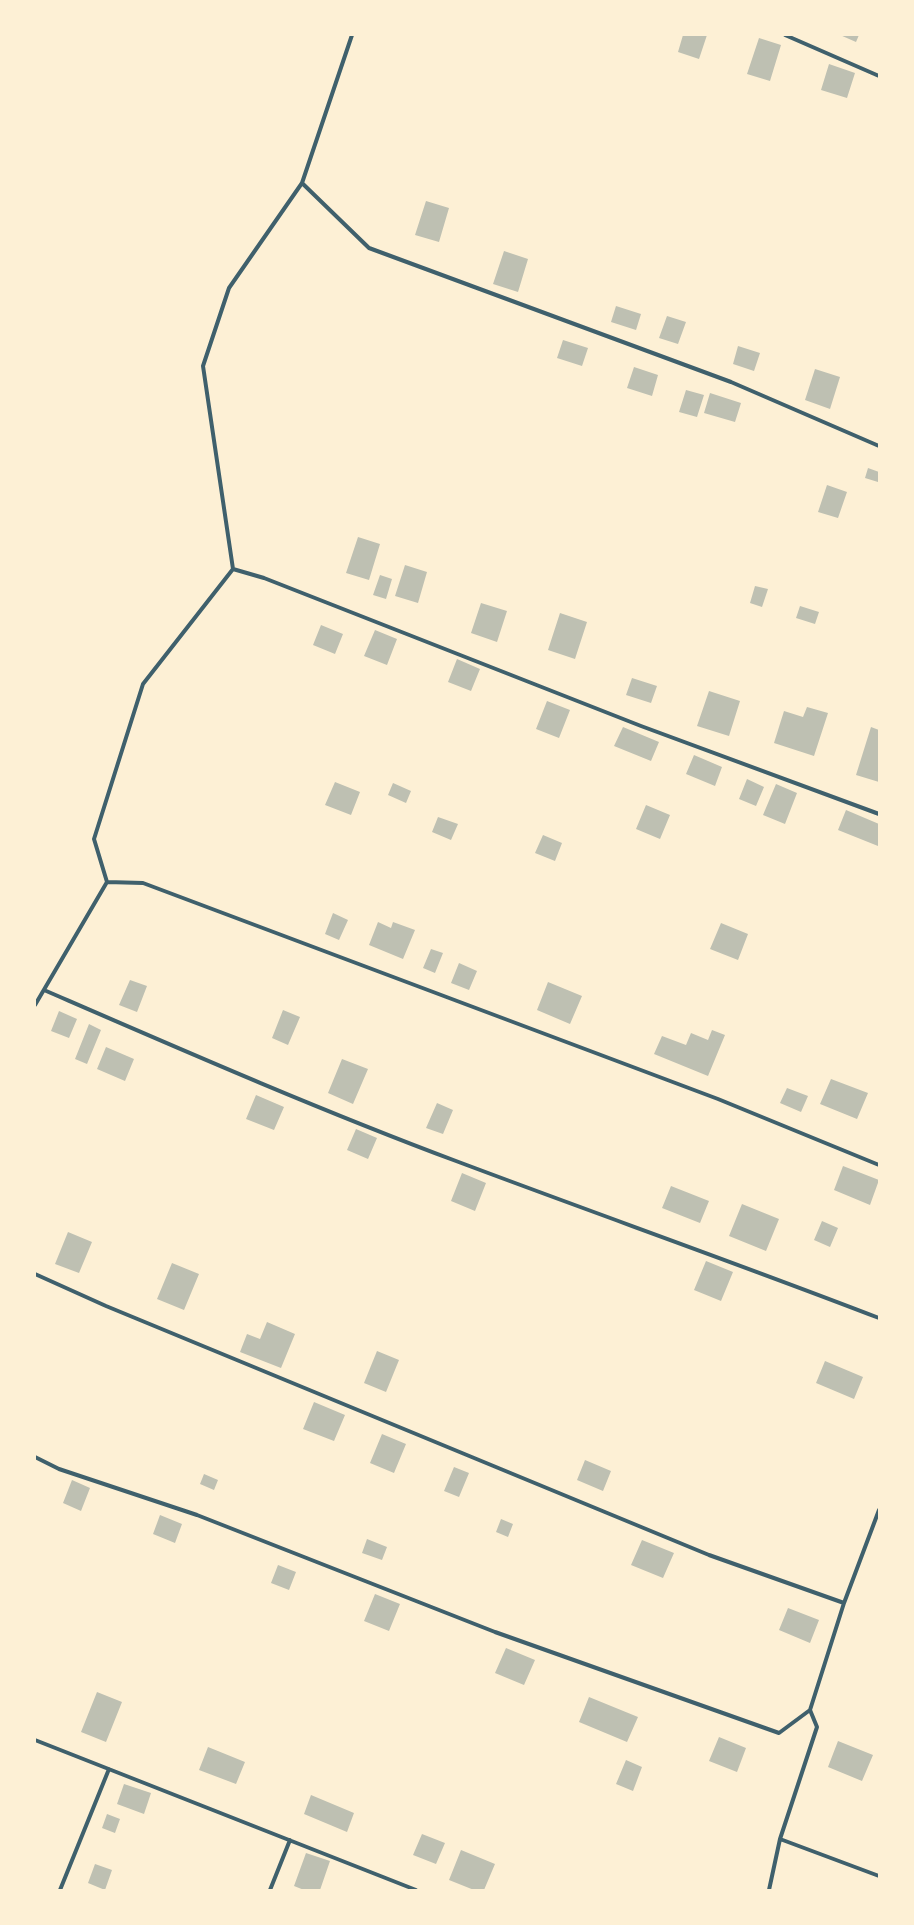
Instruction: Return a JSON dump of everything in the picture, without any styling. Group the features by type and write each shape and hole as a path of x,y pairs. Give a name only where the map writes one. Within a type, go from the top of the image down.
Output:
{"lane":[{"path":"35,1006 107,882 94,839 143,684 232,569 203,366 229,288 302,183 352,35"},
{"path":"785,35 879,76"},
{"path":"302,183 369,248 731,382 879,446"},
{"path":"232,569 264,578 641,726 879,814"},
{"path":"107,882 144,883 718,1099 879,1165"},
{"path":"44,990 208,1061 455,1161 726,1259 879,1318"},
{"path":"35,1274 151,1325 709,1556 844,1603"},
{"path":"35,1457 58,1469 197,1515 494,1632 778,1733 810,1710 844,1603 879,1510"},
{"path":"768,1890 780,1839 817,1727 810,1710"},
{"path":"35,1740 416,1890"},
{"path":"60,1890 109,1769"},
{"path":"780,1839 879,1876"},
{"path":"270,1890 290,1840"}],"building":[{"path":"683,35 707,35 699,59 678,52"},
{"path":"840,35 859,35 856,42"},
{"path":"759,38 781,45 770,81 747,74"},
{"path":"829,64 855,73 847,98 821,90"},
{"path":"426,201 449,208 439,242 415,235"},
{"path":"504,251 528,259 518,292 493,284"},
{"path":"616,306 641,314 636,330 611,322"},
{"path":"667,316 686,322 678,344 659,338"},
{"path":"563,340 588,348 582,366 557,358"},
{"path":"738,346 760,353 754,371 733,364"},
{"path":"634,367 658,375 652,396 627,388"},
{"path":"815,369 840,377 830,409 805,400"},
{"path":"686,390 704,395 697,417 679,412"},
{"path":"710,393 741,403 735,422 704,413"},
{"path":"868,468 879,472 878,482 865,478"},
{"path":"827,485 847,492 838,518 818,512"},
{"path":"358,537 380,544 369,580 346,573"},
{"path":"405,565 427,572 418,603 395,596"},
{"path":"380,575 392,579 386,599 373,595"},
{"path":"755,586 768,589 762,607 750,603"},
{"path":"481,603 507,611 497,642 471,633"},
{"path":"800,606 819,612 815,624 796,618"},
{"path":"560,613 587,622 575,659 548,650"},
{"path":"321,625 343,634 335,654 313,645"},
{"path":"375,630 397,639 387,665 364,656"},
{"path":"457,659 480,669 471,691 448,682"},
{"path":"632,678 657,686 651,703 626,695"},
{"path":"709,691 740,701 729,736 697,726"},
{"path":"547,701 570,710 559,738 536,729"},
{"path":"807,707 828,713 814,756 774,743 784,711 803,717"},
{"path":"623,727 659,742 651,761 614,746"},
{"path":"871,727 879,730 879,782 856,775"},
{"path":"694,755 722,767 715,786 686,774"},
{"path":"747,779 764,787 756,806 739,799"},
{"path":"335,782 360,792 351,815 325,805"},
{"path":"393,783 411,791 406,803 388,795"},
{"path":"776,784 797,793 785,824 763,815"},
{"path":"646,805 670,815 660,839 636,829"},
{"path":"846,810 879,824 878,846 838,830"},
{"path":"438,817 458,824 451,840 432,832"},
{"path":"543,835 562,843 555,861 535,853"},
{"path":"333,913 348,920 339,940 325,934"},
{"path":"378,922 391,928 393,922 415,930 403,959 369,945"},
{"path":"721,923 748,934 738,960 710,949"},
{"path":"431,949 443,953 435,973 423,968"},
{"path":"459,963 477,971 469,990 451,983"},
{"path":"130,980 147,986 137,1012 119,1005"},
{"path":"548,982 582,996 570,1024 537,1010"},
{"path":"283,1010 300,1017 288,1045 272,1038"},
{"path":"59,1011 77,1019 69,1038 51,1031"},
{"path":"89,1024 101,1030 87,1064 75,1059"},
{"path":"712,1030 725,1035 708,1076 654,1054 662,1036 686,1045 691,1033 708,1040"},
{"path":"106,1047 134,1059 125,1081 97,1069"},
{"path":"342,1059 368,1069 353,1104 328,1093"},
{"path":"831,1079 868,1093 857,1119 820,1104"},
{"path":"787,1088 808,1096 801,1112 780,1103"},
{"path":"256,1095 284,1107 274,1130 246,1119"},
{"path":"437,1103 453,1110 443,1134 426,1128"},
{"path":"356,1129 377,1138 368,1159 347,1150"},
{"path":"843,1166 879,1180 870,1205 834,1190"},
{"path":"462,1173 486,1183 475,1211 451,1201"},
{"path":"671,1186 709,1201 700,1223 662,1208"},
{"path":"742,1204 779,1219 766,1251 729,1236"},
{"path":"822,1221 838,1228 830,1247 814,1240"},
{"path":"68,1232 92,1242 79,1273 55,1264"},
{"path":"706,1261 733,1272 721,1301 694,1290"},
{"path":"172,1263 199,1274 184,1310 157,1299"},
{"path":"267,1322 295,1334 281,1368 240,1352 247,1334 260,1339"},
{"path":"377,1351 399,1360 386,1392 364,1383"},
{"path":"825,1361 863,1377 854,1399 816,1383"},
{"path":"314,1402 345,1415 334,1441 303,1429"},
{"path":"382,1434 406,1444 394,1473 370,1463"},
{"path":"585,1460 611,1471 603,1491 577,1480"},
{"path":"454,1467 469,1473 459,1497 444,1491"},
{"path":"204,1474 218,1480 214,1490 200,1484"},
{"path":"72,1480 90,1488 81,1511 63,1503"},
{"path":"160,1515 182,1524 175,1543 153,1534"},
{"path":"501,1519 513,1524 508,1537 496,1532"},
{"path":"367,1539 387,1547 382,1560 362,1553"},
{"path":"642,1540 674,1553 663,1578 631,1565"},
{"path":"278,1565 296,1572 289,1590 271,1583"},
{"path":"375,1594 400,1604 389,1631 364,1621"},
{"path":"788,1608 819,1620 810,1643 779,1630"},
{"path":"506,1648 535,1660 524,1685 495,1673"},
{"path":"97,1692 122,1702 106,1742 81,1732"},
{"path":"589,1697 638,1717 627,1742 579,1722"},
{"path":"719,1737 746,1748 737,1772 709,1761"},
{"path":"838,1741 873,1755 862,1781 828,1767"},
{"path":"208,1747 245,1762 236,1784 199,1770"},
{"path":"626,1760 642,1767 633,1791 616,1784"},
{"path":"124,1784 151,1793 144,1814 117,1804"},
{"path":"311,1795 354,1813 347,1832 304,1814"},
{"path":"107,1814 120,1819 115,1833 102,1828"},
{"path":"422,1834 445,1843 436,1864 413,1855"},
{"path":"461,1850 495,1864 484,1890 474,1890 449,1880"},
{"path":"306,1853 330,1861 320,1890 304,1890 294,1886"},
{"path":"95,1864 112,1870 105,1890 88,1883"}]}
